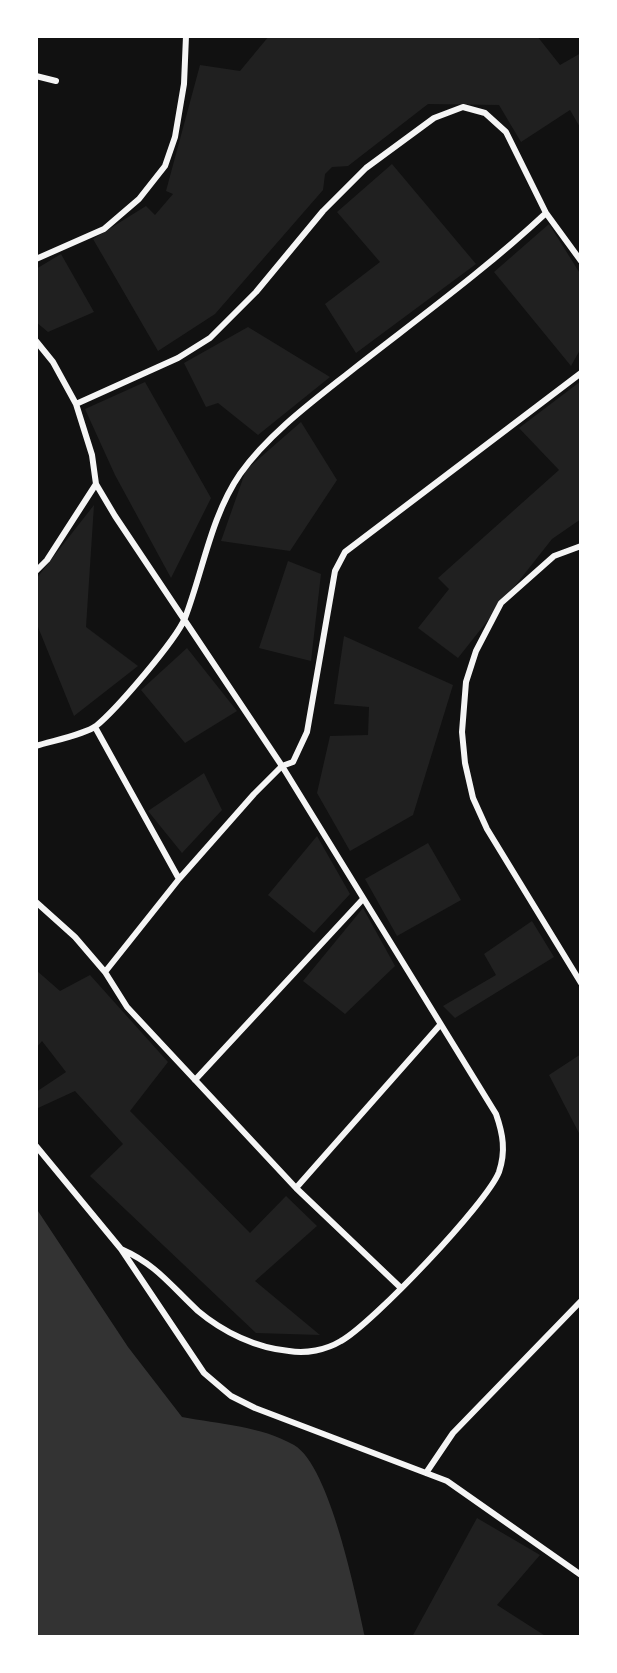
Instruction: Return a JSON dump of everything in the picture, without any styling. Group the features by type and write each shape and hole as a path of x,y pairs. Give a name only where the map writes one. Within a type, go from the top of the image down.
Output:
{"street":[{"path":"36,259 104,229 139,199 165,166 175,137 184,84 186,36"},
{"path":"36,76 56,81"},
{"path":"76,404 178,358 210,338 256,292 323,211 358,175 434,118 463,107 485,113 506,132 546,213 581,261"},
{"path":"36,746 94,727 146,671 184,621 215,527 228,498 240,476 262,447 315,400 505,251 546,213"},
{"path":"36,341 53,362 76,404 92,455 96,484 184,621 282,766 496,1114 502,1134 504,1154 498,1173 486,1194 401,1288 363,1326 341,1342 316,1351 290,1352 265,1347 224,1329 200,1312 156,1268 121,1249"},
{"path":"105,972 179,879 282,766 293,762 307,732 332,583 335,571 345,552 581,373"},
{"path":"36,571 65,534 96,484"},
{"path":"581,546 554,556 501,603 476,651 466,682 462,732 465,763 473,798 487,829 581,983"},
{"path":"94,727 179,879"},
{"path":"195,1080 363,899"},
{"path":"36,902 75,937 105,972 127,1007 296,1188 401,1288"},
{"path":"296,1188 440,1025"},
{"path":"36,1146 121,1249 204,1373 231,1396 255,1408 447,1481 581,1575"},
{"path":"426,1473 453,1433 581,1301"}],"shaded area":[{"path":"269,36 537,36 560,65 581,53 581,129 570,110 521,142 499,105 428,104 348,166 332,167 325,174 323,190 215,314 158,351 93,239 146,206 155,215 173,194 166,191 200,65 240,71"},
{"path":"392,164 476,264 356,353 325,304 380,262 337,212"},
{"path":"549,224 581,275 581,348 571,366 494,272"},
{"path":"61,254 94,312 48,332 36,322 36,269"},
{"path":"248,327 330,377 258,435 218,403 206,407 184,363"},
{"path":"581,381 581,519 552,539 458,658 418,628 449,589 438,578 559,470 519,428"},
{"path":"145,382 211,498 171,578 115,475 85,409"},
{"path":"301,422 337,480 290,551 221,541 246,470"},
{"path":"94,505 86,627 138,666 74,716 36,622 36,579"},
{"path":"288,561 321,574 311,661 259,648"},
{"path":"344,636 453,685 413,815 350,851 317,793 330,736 368,735 369,707 334,704"},
{"path":"187,648 237,711 185,743 141,690"},
{"path":"204,773 222,810 182,853 148,811"},
{"path":"317,836 350,894 314,933 268,895"},
{"path":"428,843 461,900 397,936 365,879"},
{"path":"363,908 395,966 345,1014 303,981"},
{"path":"532,921 554,957 455,1018 443,1006 496,975 484,954"},
{"path":"36,970 60,991 90,975 168,1062 130,1111 250,1233 286,1196 317,1226 255,1281 320,1335 256,1333 90,1176 123,1144 75,1091 38,1108 36,1106 36,1092 66,1072 42,1041 36,1048"},
{"path":"581,1054 581,1137 549,1075"},
{"path":"36,1208 128,1347 182,1417 240,1426 268,1434 294,1445 307,1458 319,1478 340,1534 365,1637 36,1637"},
{"path":"477,1518 540,1555 497,1605 547,1637 412,1637"}]}
